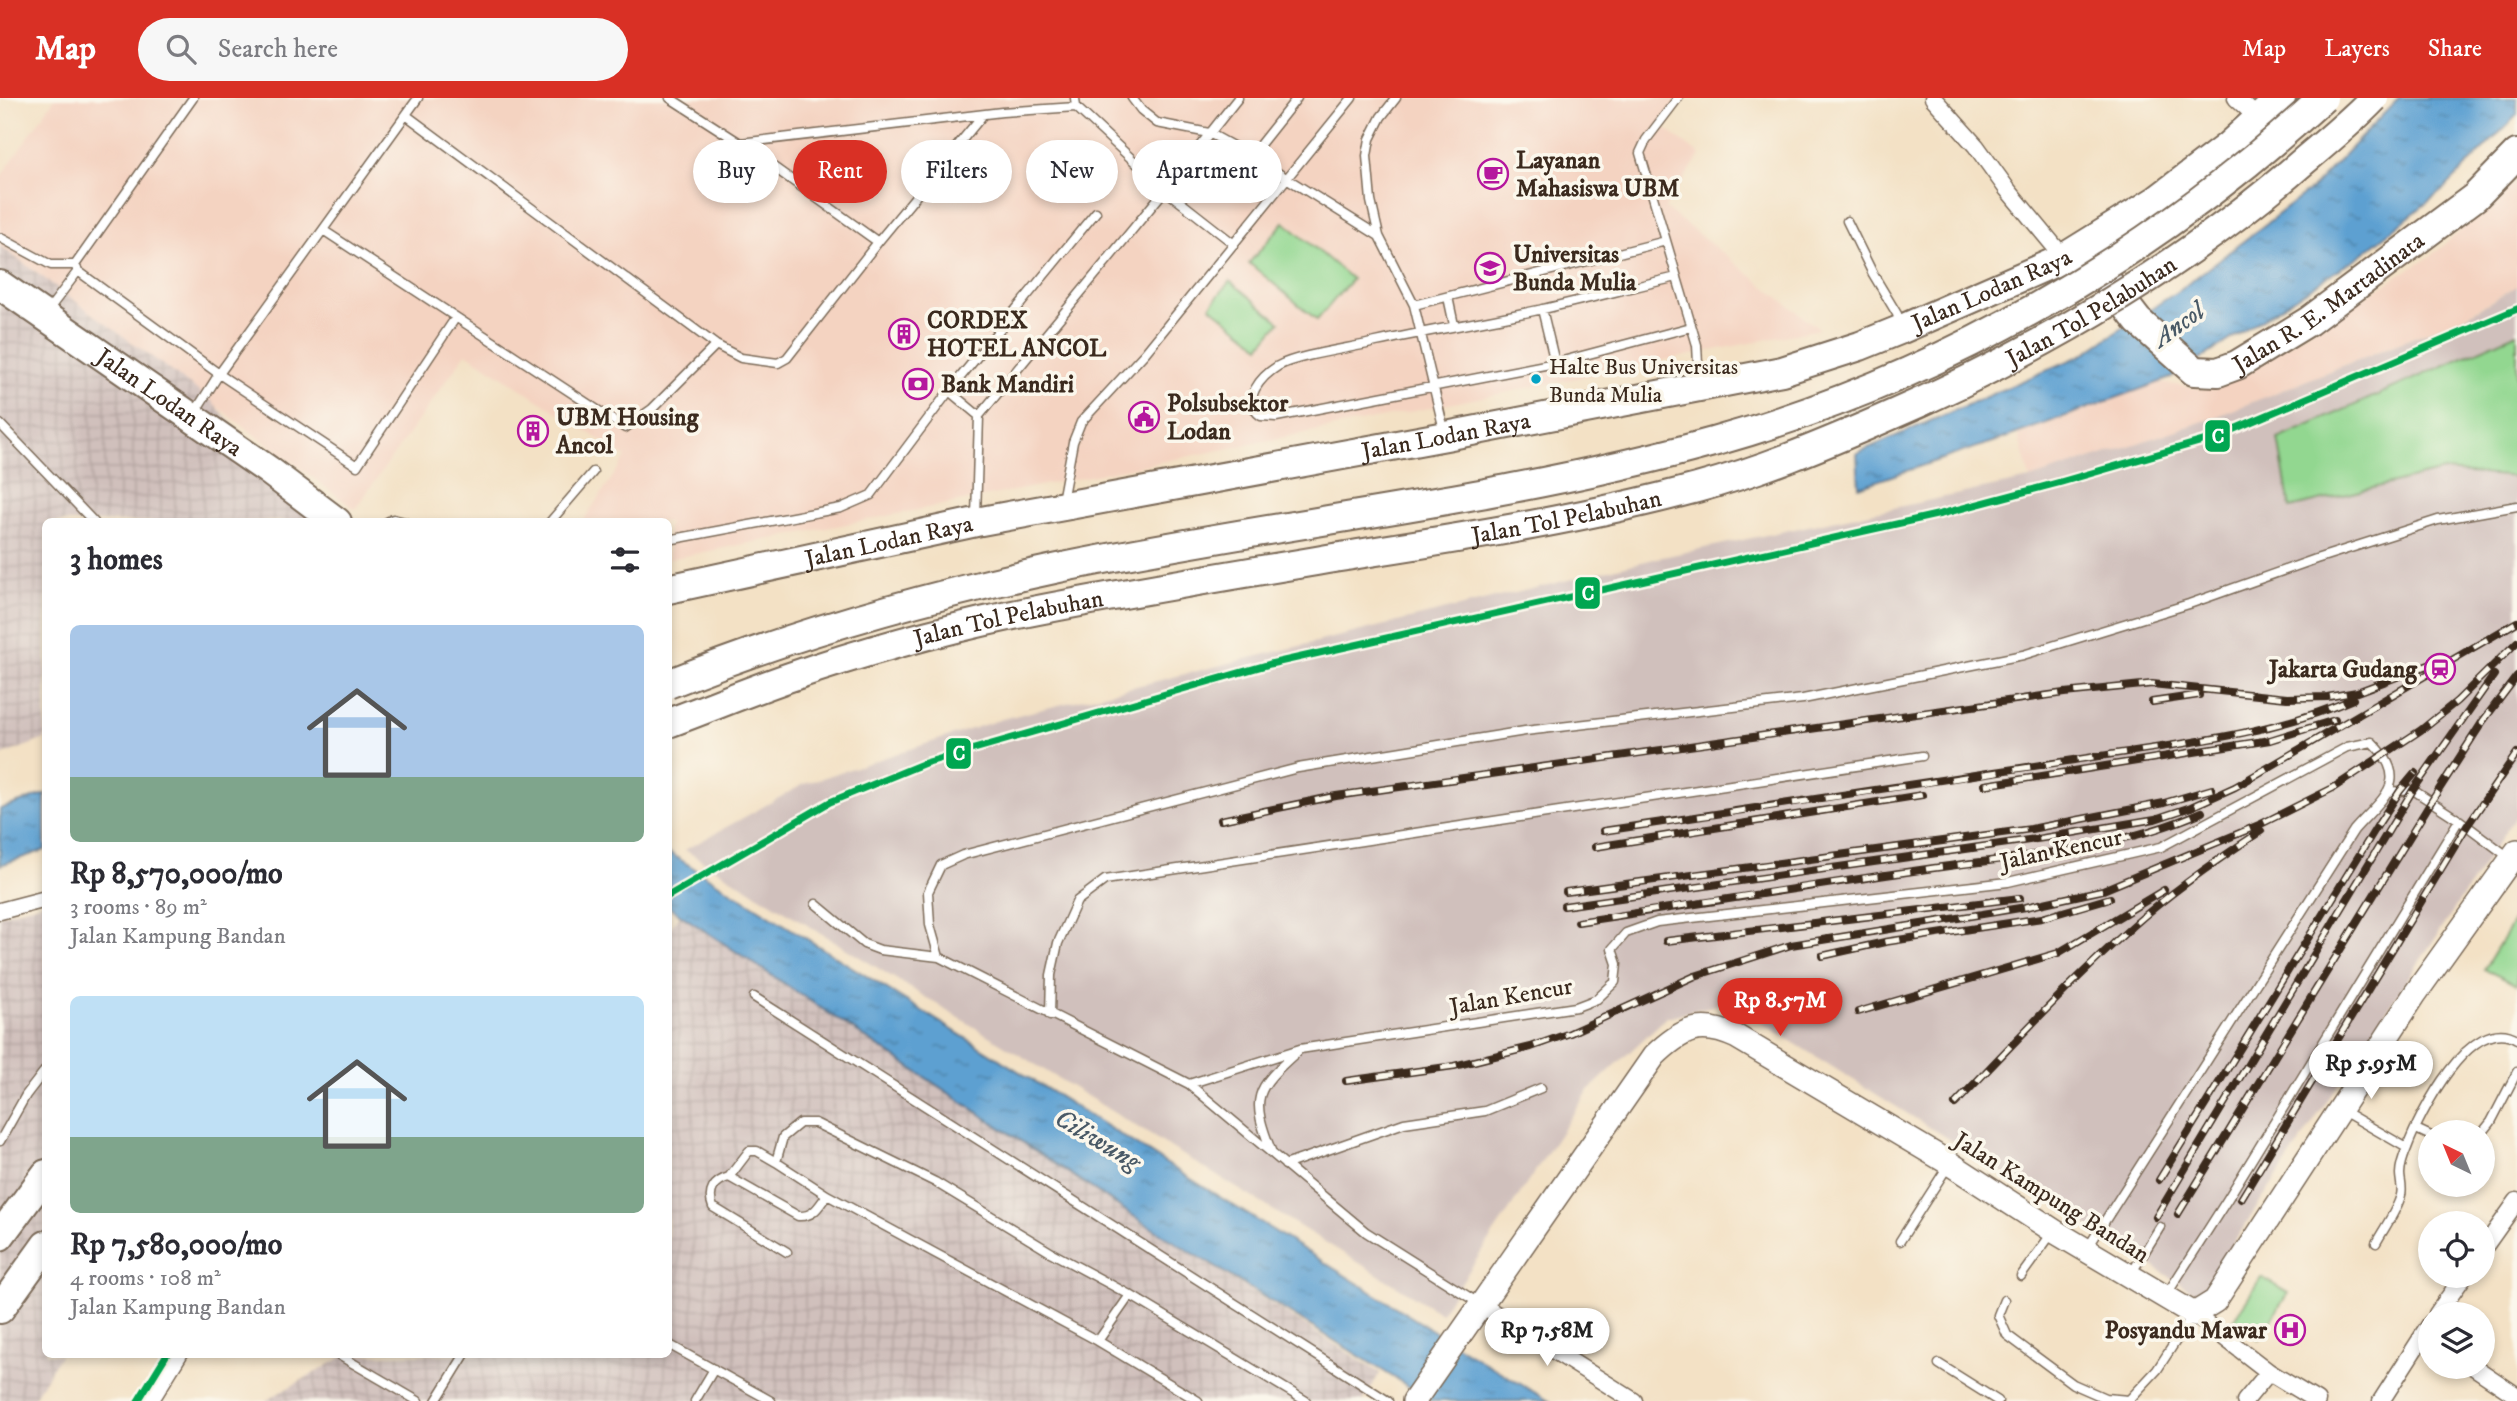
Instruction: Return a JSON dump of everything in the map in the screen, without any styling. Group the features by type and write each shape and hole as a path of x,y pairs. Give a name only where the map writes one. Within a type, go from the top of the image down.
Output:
{"highway":[{"name":"Jalan Lodan Raya","path":"672,588 976,522 1782,371 1860,346 2079,256 2227,147 2281,98"},
{"name":"Jalan Tol Pelabuhan","path":"672,683 765,648 884,610 962,589 1069,566 1590,472 1716,441 1844,399 1972,343 2108,266 2206,197 2271,146 2323,98"},
{"name":"Jalan Tol Pelabuhan","path":"672,721 786,678 856,655 1011,616 1180,584 1482,535 1597,512 1698,488 1823,445 1941,394 1993,368 2073,327 2139,286 2232,221 2374,98"},
{"name":"Jalan R. E. Martadinata","path":"2079,256 2138,321 2194,371 2218,372 2237,365 2309,321 2475,197 2517,153"},
{"name":"Jalan Lodan Raya","path":"0,285 331,518"},
{"path":"0,1237 42,1179"},
{"path":"0,1310 42,1251"}],"street":[{"path":"1933,98 1976,146 2055,247 2079,256"},
{"path":"2236,98 2259,119"},
{"path":"2317,1401 2269,1372 2194,1314 2215,1301 2415,994 2514,855"},
{"path":"0,911 42,900"},
{"name":"Jalan Kampung Bandan","path":"1414,1401 1654,1056 1670,1041 1700,1028 1717,1028 1737,1037 1949,1163 2054,1231 2194,1314"},
{"path":"2495,1232 2517,1201"},
{"path":"1480,1304 1634,1401"},
{"path":"2381,1401 2418,1347"},
{"path":"150,1401 177,1358"},
{"path":"2245,1401 2269,1372"},
{"path":"2492,1379 2517,1396"}],"lane":[{"path":"44,315 192,98"},
{"path":"191,417 219,374 418,98"},
{"path":"670,98 734,140"},
{"path":"1132,98 1141,110 1157,123 1209,133 1222,140"},
{"path":"1204,140 1238,98"},
{"path":"1264,140 1297,98"},
{"path":"1062,506 1073,442 1081,422 1145,353 1352,98"},
{"path":"1396,98 1381,117 1370,139 1367,156 1371,201 1379,236 1413,305 1422,332 1446,436"},
{"path":"1678,98 1646,140 1640,153 1697,345 1699,388"},
{"path":"775,140 1075,103 1132,158"},
{"path":"406,115 716,345 741,358 775,363 782,362 982,116"},
{"path":"779,172 878,242"},
{"path":"1282,176 1379,236"},
{"path":"976,522 979,416 1154,203"},
{"path":"1182,203 1234,244"},
{"path":"672,539 841,508 871,495 949,391 1096,212"},
{"path":"1847,221 1873,274 1897,314 1902,329"},
{"path":"323,230 625,428 652,409 716,345"},
{"path":"1,239 51,265 77,268 219,374 356,466 456,317"},
{"path":"1413,305 1666,241"},
{"path":"1678,277 1542,309 1289,362 1278,366 1255,388 1251,397 1253,406 1256,413 1268,418 1555,363 1691,327"},
{"path":"1448,297 1454,326"},
{"path":"1542,309 1555,363"},
{"path":"949,391 979,416"},
{"path":"0,424 90,518"},
{"path":"553,518 593,472"},
{"path":"939,957 930,925 928,892 941,865 963,855 1298,768 1525,731 1803,699 2023,655 2189,604 2438,520 2517,506"},
{"name":"Jalan Kencur","path":"1189,1084 1300,1049 1576,1007 1597,999 1615,982 1617,964 1612,949 1626,933 1657,922 2008,882 2161,847 2347,747 2372,742 2386,755 2393,777 2387,792"},
{"path":"1050,1015 1051,975 1058,943 1077,901 1105,880 1922,756"},
{"path":"2086,1250 2354,830 2387,792 2413,790 2514,855"},
{"path":"2165,1297 2459,820"},
{"path":"816,904 864,944 880,950 939,957 1189,1084 1366,1232 1480,1304"},
{"path":"754,997 1388,1401"},
{"path":"2376,1242 2402,1194 2400,1171 2407,1147 2430,1098 2455,1062 2485,1036 2511,1035 2517,1039"},
{"path":"1272,1155 1260,1122 1260,1094 1269,1077 1300,1049"},
{"path":"2492,1120 2517,1072"},
{"path":"0,1141 26,1095 42,1074"},
{"path":"1285,1166 1404,1123 1485,1111 1541,1088"},
{"path":"2340,1110 2407,1147"},
{"path":"776,1162 783,1137 800,1123 815,1123 935,1182 1052,1253 1130,1294 1306,1401"},
{"path":"729,1177 744,1155 757,1150 827,1195 1098,1341 1198,1401"},
{"path":"1900,1241 1949,1163"},
{"path":"788,1252 713,1207 710,1199 712,1188 720,1179 729,1177 798,1216 814,1213 827,1195"},
{"path":"2130,1276 2160,1227"},
{"path":"2021,1276 2054,1231"},
{"path":"1098,1341 1130,1294"},
{"path":"2004,1300 1998,1315 2007,1335 2083,1391 2128,1401 2157,1370 2194,1314"},
{"path":"672,1346 771,1401"},
{"path":"344,1358 418,1401"},
{"path":"436,1401 463,1358"},
{"path":"1939,1364 1998,1401"},
{"path":"695,1401 715,1369"}],"shaded area":[{"path":"55,98 1683,98 1662,126 1700,155 1665,208 1819,329 672,558 672,518 585,518 626,457 466,353 355,509 0,246 0,178"},
{"path":"2517,181 2517,286 2464,316 2210,419 2030,479 2018,435 2159,383 2214,390 2431,256"},
{"path":"0,246 212,401 316,518 42,518 42,740 0,756"},
{"path":"2517,286 2517,814 2199,1295 1728,1002 1667,1017 1589,1090 1441,1313 685,850 804,784 1002,719 1658,558 2030,479 2210,419 2464,317"},
{"path":"42,903 42,1358 58,1358 32,1401 0,1401 0,915"},
{"path":"680,915 1144,1223 1380,1373 1363,1401 265,1401 341,1358 672,1358 672,926"}],"green space":[{"path":"1284,222 1352,279 1317,320 1249,263"},
{"path":"1230,281 1280,322 1260,346 1210,306"},
{"path":"2517,333 2517,477 2443,471 2290,508 2278,439"},
{"path":"2517,915 2517,985 2484,969"},
{"path":"2261,1277 2288,1293 2259,1339 2232,1323"}],"water":[{"name":"Ancol","path":"2399,98 2517,98 2517,115 2443,190 2361,255 2171,378 1859,487 1857,453 2082,355 2181,289 2310,190"},
{"path":"42,795 42,851 0,865 0,809"},
{"name":"Ciliwung","path":"672,855 1549,1401 1432,1401 1144,1223 672,909"}],"railway":[{"path":"1564,906 2043,838 2155,819 2191,807 2235,787 2517,622"},
{"path":"1346,1081 1454,1066 1531,1047 1570,1033 1695,976 1791,945 2026,907 2103,890 2259,825 2333,788 2421,730 2457,701 2517,642"},
{"path":"1221,820 1336,796 2064,693 2152,684 2287,698 2327,697 2357,692 2434,663"},
{"path":"2156,1217 2413,790 2494,675"},
{"path":"2178,1214 2431,802 2483,721 2517,676"},
{"path":"2152,702 2199,695"},
{"path":"1603,831 2216,738 2286,722 2353,699"},
{"path":"1985,785 2270,740 2335,720"},
{"path":"2241,1199 2467,826 2517,753"},
{"path":"2159,1180 2379,823 2415,773"},
{"path":"1566,892 2031,829 2164,803 2212,789"},
{"path":"1595,847 1922,795"},
{"path":"1578,922 2036,855 2137,835 2202,812"},
{"path":"1955,1104 2064,991 2133,926 2195,876 2261,831"},
{"path":"1858,1012 2058,953 2164,890"},
{"path":"1666,941 2020,898"},
{"path":"1822,956 1885,942 2042,918 2110,898"}],"transit line":[{"name":"C","path":"672,894 830,802 925,763 1270,664 1941,514 2061,482 2213,438 2517,309"},
{"name":"C","path":"138,1401 165,1358"}],"place":[{"name":"Layanan Mahasiswa UBM","path":"1493,174"},
{"name":"Universitas Bunda Mulia","path":"1490,268"},
{"name":"CORDEX HOTEL ANCOL","path":"904,334"},
{"name":"Halte Bus Universitas Bunda Mulia","path":"1536,379"},
{"name":"Bank Mandiri","path":"918,384"},
{"name":"Polsubsektor Lodan","path":"1144,417"},
{"name":"UBM Housing Ancol","path":"533,431"},
{"name":"Jakarta Gudang","path":"2440,669"},
{"name":"Posyandu Mawar","path":"2290,1330"}]}
